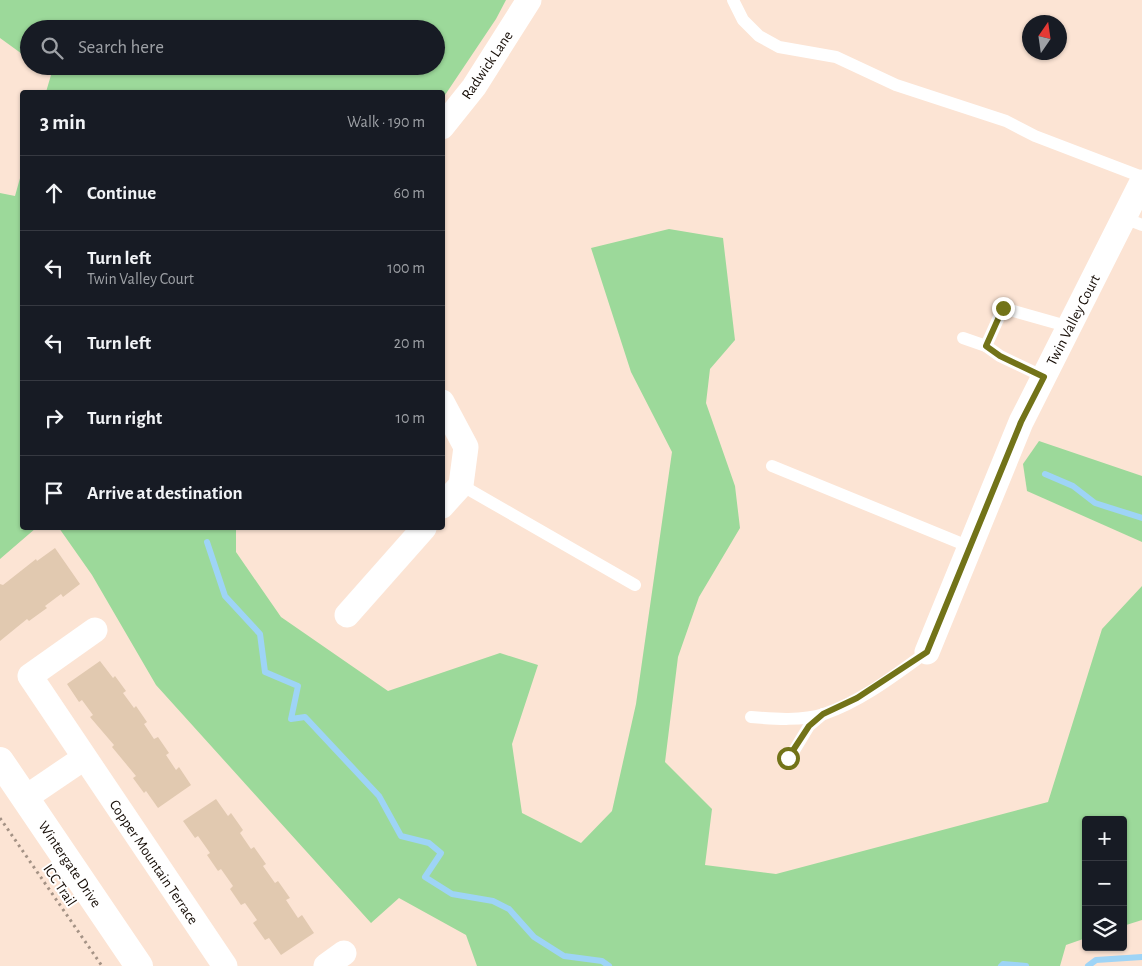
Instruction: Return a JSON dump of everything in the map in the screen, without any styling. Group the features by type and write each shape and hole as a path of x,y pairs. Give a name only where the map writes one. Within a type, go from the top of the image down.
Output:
{"street":[{"name":"Radwick Lane","path":"445,123 474,87 529,0"},
{"name":"Twin Valley Court","path":"927,652 1021,422 1070,327 1133,222 1142,182"},
{"path":"445,408 466,447 461,485 445,503"},
{"path":"347,615 422,530"},
{"name":"Copper Mountain Terrace","path":"95,630 30,676 225,966"},
{"path":"25,798 84,758"},
{"name":"Wintergate Drive","path":"0,762 139,966"}],"lane":[{"path":"733,0 743,20 759,36 779,47 836,57 896,85 1006,122 1036,136 1142,176"},
{"path":"986,346 1003,308 1070,327"},
{"path":"964,338 986,346 1000,356 1044,377"},
{"path":"772,466 970,546"},
{"path":"461,485 635,585"},
{"path":"788,758 809,726 823,714 857,698 927,652"},
{"path":"751,717 796,718 823,714"}],"path":[{"name":"ICC Trail","path":"0,818 102,966"}],"green space":[{"path":"0,0 506,0 496,19 445,95 445,90 47,90 51,75 445,75 445,20 20,20 20,52 0,38"},
{"path":"20,178 20,530 34,530 0,559 0,193 15,196"},
{"path":"669,229 723,238 735,340 710,369 706,403 735,486 740,528 699,597 678,657 665,762 712,809 705,865 776,874 1048,802 1102,629 1142,586 1142,920 1127,925 1127,816 1082,816 1082,939 1066,945 1060,966 477,966 466,935 399,898 371,923 156,685 92,575 60,530 236,530 236,552 281,617 388,691 500,653 538,665 512,744 522,813 581,843 612,811 636,704 672,452 631,372 591,248"},
{"path":"1039,441 1142,476 1142,542 1027,491 1023,464"}],"building":[{"path":"55,548 80,584 63,597 61,594 45,606 47,608 29,621 27,619 0,641 0,584 3,585 36,559 37,561"},
{"path":"100,661 113,678 115,676 126,691 123,693 134,708 136,706 147,722 144,724 154,739 158,737 169,753 166,755 176,770 179,767 191,785 158,808 146,791 144,793 133,778 136,776 112,747 114,745 90,717 93,715 82,700 79,702 67,684"},
{"path":"216,799 228,816 231,813 243,830 240,833 251,849 254,847 266,864 263,866 275,883 278,881 290,898 286,900 298,918 302,915 314,933 281,955 269,938 265,940 253,923 257,920 245,903 241,905 230,889 233,886 221,869 218,871 207,855 210,853 198,836 195,838 183,821"}],"waterway":[{"path":"1045,474 1073,486 1095,503 1142,518"},
{"path":"207,542 225,596 260,634 265,672 298,686 291,719 305,717 379,796 401,836 429,843 441,853 425,877 452,894 493,901 509,909 534,937 564,956 602,961 609,966"},
{"path":"1088,966 1096,960 1142,957"},
{"path":"1001,966 1003,964 1026,966"}],"route":[{"path":"788,758 809,726 823,714 857,698 884,682 927,652 1021,422 1044,377 1000,356 986,346 1003,308"}]}
